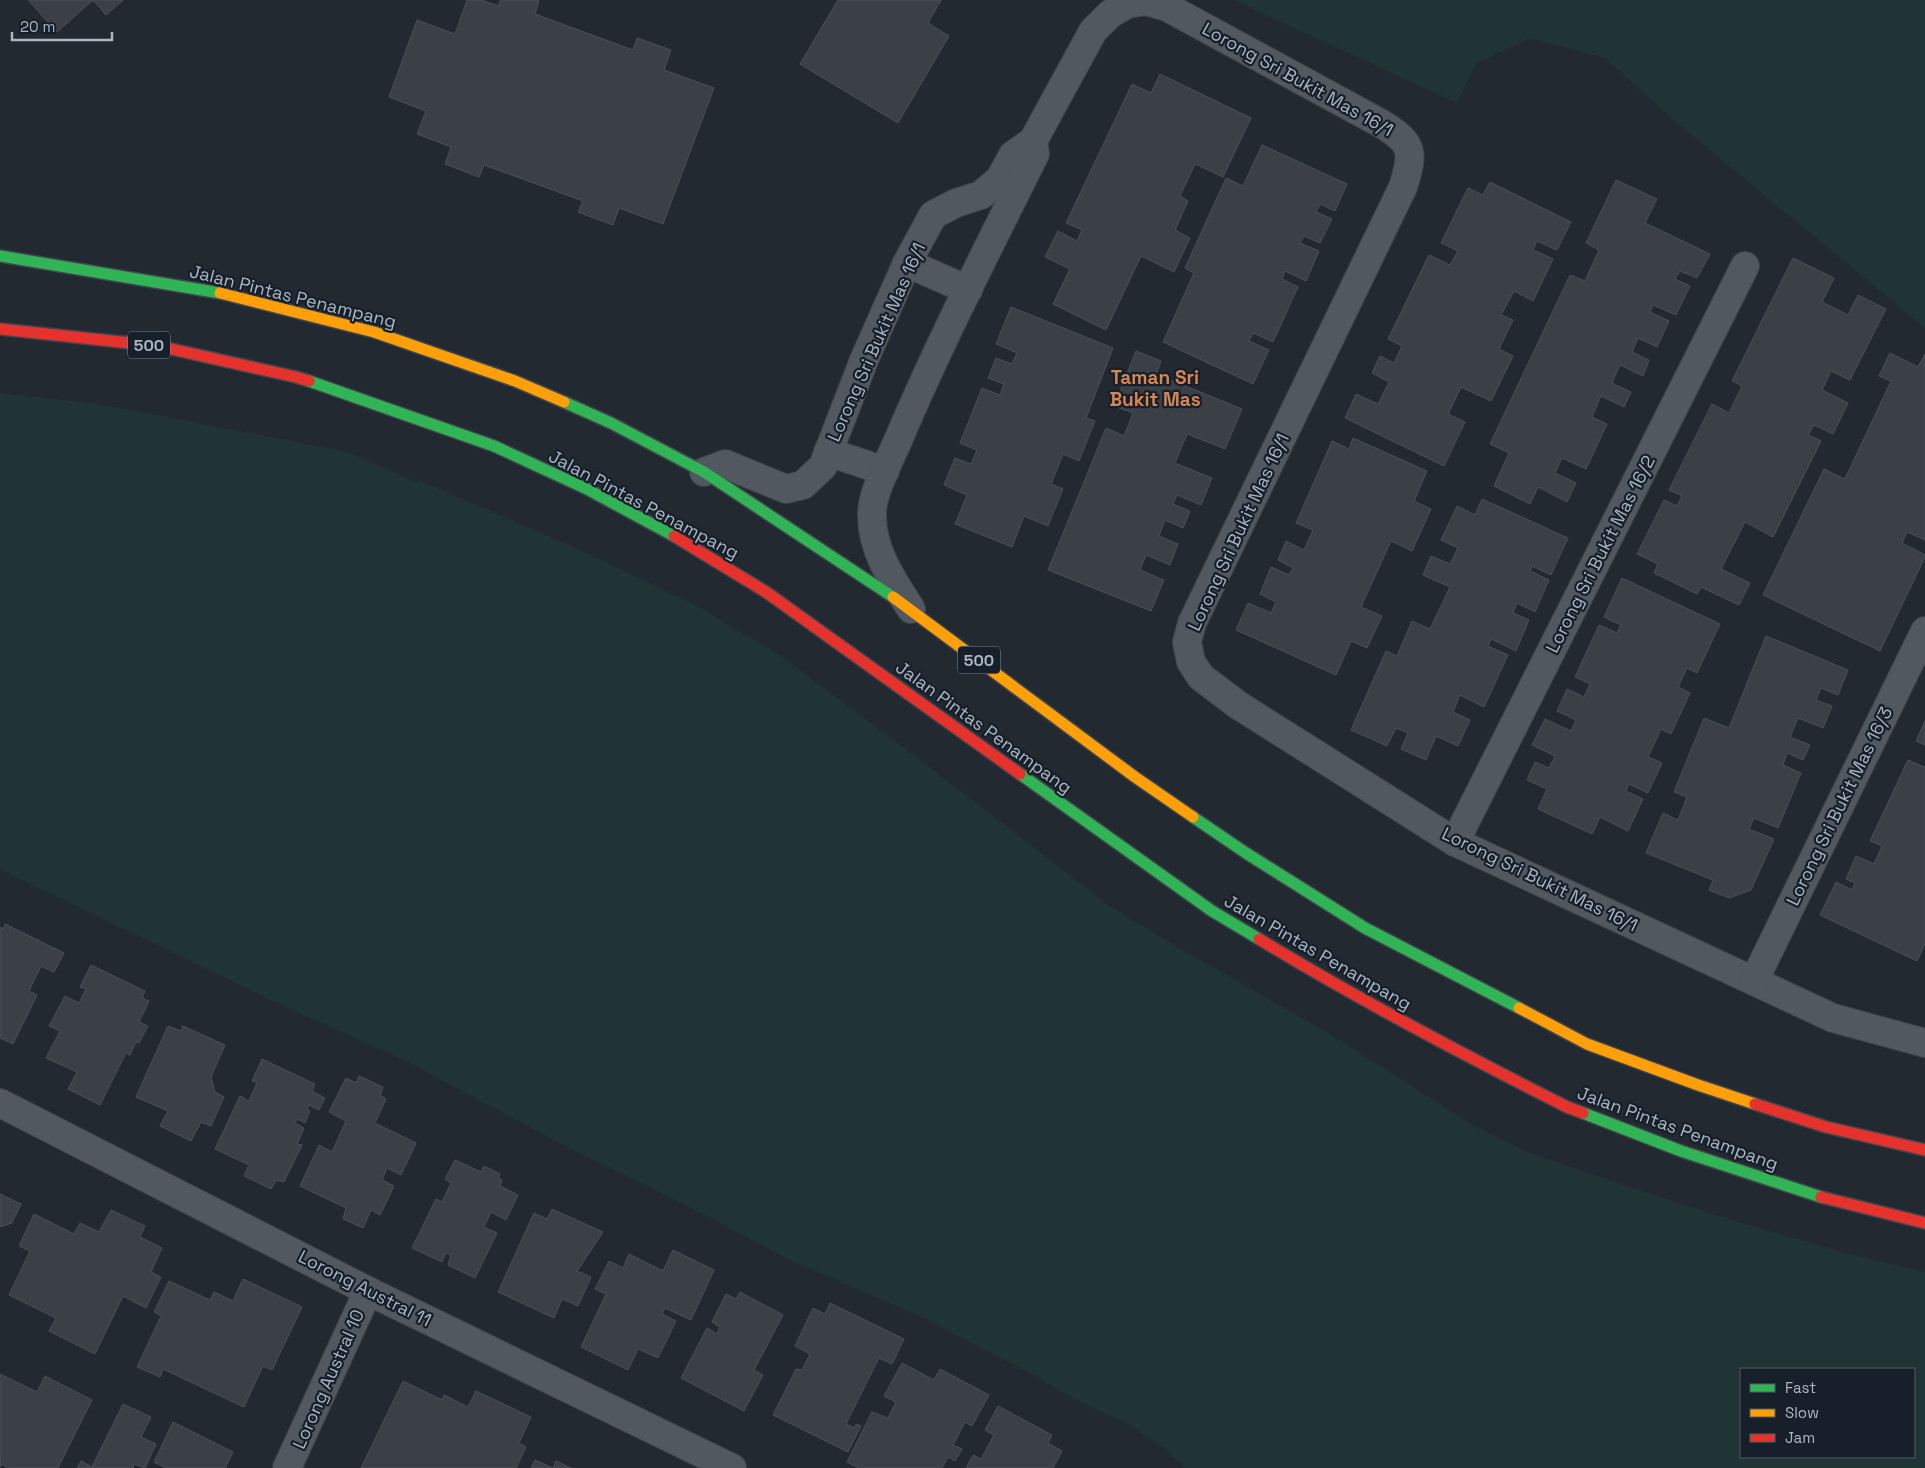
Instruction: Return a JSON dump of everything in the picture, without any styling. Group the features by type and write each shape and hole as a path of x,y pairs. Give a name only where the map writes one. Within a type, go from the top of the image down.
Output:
{"main road":[{"name":"Jalan Pintas Penampang","path":"0,256 229,295 374,332 515,381 610,423 704,472 911,609 1135,778 1246,853 1365,928 1587,1044 1698,1085 1826,1127 1925,1150"},
{"name":"Jalan Pintas Penampang","path":"0,329 158,346 296,377 494,446 587,488 691,545 766,592 1212,912 1327,981 1428,1036 1568,1107 1681,1151 1816,1196 1925,1223"}],"street":[{"name":"Lorong Sri Bukit Mas 16/1","path":"704,472 725,464 786,489 803,485 823,466 864,360 907,263 933,215 956,203 980,195 1000,179 1013,155 1033,141 1093,31 1110,14 1127,4 1146,2 1167,7 1400,135 1409,149 1410,166 1404,187 1196,614 1187,642 1191,662 1201,678 1219,692 1455,842 1833,1018 1925,1043"},
{"name":"Lorong Sri Bukit Mas 16/1","path":"911,609 883,564 874,534 872,508 885,471 923,383 1035,154 1033,141"},
{"path":"907,263 968,290"},
{"name":"Lorong Sri Bukit Mas 16/2","path":"1455,842 1744,266"},
{"path":"828,452 885,471"},
{"name":"Lorong Sri Bukit Mas 16/3","path":"1754,981 1925,631"},
{"name":"Lorong Austral 11","path":"0,1103 368,1291 732,1468"},
{"name":"Lorong Austral 10","path":"288,1468 368,1291"}],"shaded area":[{"path":"1234,0 1925,0 1925,328 1683,128 1605,58 1530,38 1476,64 1457,103"},
{"path":"0,393 100,404 348,452 417,483 418,480 569,545 698,606 785,659 1111,907 1330,1034 1474,1126 1527,1152 1633,1188 1745,1224 1839,1251 1925,1272 1925,1468 1186,1468 1165,1449 1129,1424 1080,1402 1037,1377 928,1320 788,1259 711,1218 556,1141 404,1060 271,1000 0,869"}],"building":[{"path":"28,0 93,0 57,32"},
{"path":"93,0 123,0 106,15"},
{"path":"467,0 482,0 498,6 501,0 539,1 535,14 633,50 637,38 671,50 664,70 714,88 663,224 619,208 613,225 578,212 583,201 484,165 479,177 445,164 451,147 417,134 426,111 389,97 417,20 455,34"},
{"path":"838,0 941,0 928,23 949,36 898,123 800,64"},
{"path":"1160,74 1251,118 1223,177 1195,164 1180,196 1188,201 1175,230 1190,238 1174,272 1141,256 1106,330 1053,304 1070,269 1045,257 1058,231 1077,241 1082,230 1066,223 1132,84 1151,93"},
{"path":"1262,145 1347,184 1335,211 1320,204 1316,212 1332,219 1320,243 1304,236 1300,243 1319,251 1306,281 1285,271 1282,279 1298,287 1273,342 1253,333 1249,341 1269,350 1253,384 1163,342 1194,273 1185,268 1226,178 1243,186"},
{"path":"1616,180 1657,199 1645,223 1710,254 1697,278 1680,271 1675,279 1690,286 1676,315 1653,305 1650,312 1669,321 1657,347 1638,338 1632,352 1649,360 1643,376 1620,365 1612,383 1631,392 1624,407 1601,396 1592,417 1607,424 1586,469 1562,458 1555,473 1576,483 1567,502 1538,487 1530,504 1494,486 1509,453 1490,444 1570,275 1585,281 1599,250 1586,243"},
{"path":"1490,182 1571,222 1557,250 1537,241 1533,250 1553,259 1533,301 1514,291 1501,315 1513,320 1499,349 1513,356 1491,401 1461,387 1448,414 1465,422 1444,466 1345,418 1356,394 1378,404 1389,382 1372,373 1380,356 1394,363 1402,346 1388,339 1429,255 1450,265 1458,251 1441,243 1468,188 1483,195"},
{"path":"1793,258 1834,278 1822,302 1848,315 1858,295 1886,309 1850,380 1831,371 1822,390 1848,403 1833,434 1814,425 1808,435 1821,441 1773,537 1745,522 1721,569 1750,583 1739,605 1701,587 1697,594 1654,573 1658,564 1637,554 1664,500 1677,506 1682,496 1669,490 1712,404 1729,413 1742,386 1732,381"},
{"path":"1011,307 1113,348 1086,418 1095,421 1079,461 1063,454 1051,484 1063,489 1048,526 1024,516 1012,547 955,524 967,495 944,485 955,458 971,464 977,450 960,443 982,388 1000,395 1004,384 988,378 996,358 1012,364 1017,353 996,344"},
{"path":"1136,351 1161,361 1156,374 1242,409 1225,449 1187,434 1175,463 1212,478 1201,505 1177,495 1173,504 1190,511 1183,528 1165,520 1159,536 1178,544 1170,565 1146,555 1140,570 1164,580 1151,611 1048,570 1106,428 1124,436 1133,413 1114,406"},
{"path":"1890,353 1918,367 1925,354 1925,540 1907,532 1902,543 1925,555 1925,557 1880,651 1763,595 1824,469 1845,479 1891,381 1879,376"},
{"path":"1353,438 1427,471 1414,501 1431,509 1412,551 1391,541 1361,607 1382,616 1367,648 1351,641 1336,675 1236,630 1248,603 1271,613 1276,602 1260,594 1271,567 1289,575 1293,568 1278,560 1286,541 1304,550 1313,530 1296,523 1332,441 1349,449"},
{"path":"1482,499 1568,538 1551,575 1532,566 1530,571 1549,580 1535,612 1517,603 1513,613 1529,620 1516,651 1491,639 1488,646 1508,655 1484,707 1460,695 1453,712 1470,720 1458,746 1436,736 1426,760 1401,749 1408,733 1396,728 1387,746 1351,730 1386,651 1397,656 1412,621 1430,629 1450,587 1423,575 1431,556 1450,564 1458,548 1441,540 1457,506 1475,515"},
{"path":"1622,578 1720,624 1697,673 1687,668 1678,687 1690,693 1671,734 1661,729 1648,757 1662,763 1648,793 1629,784 1626,791 1643,799 1628,831 1600,817 1592,834 1538,809 1547,789 1527,780 1535,762 1549,768 1555,756 1532,745 1545,719 1571,731 1576,720 1557,711 1567,689 1584,697 1590,684 1575,677 1599,625 1617,633 1621,625 1604,617"},
{"path":"1766,636 1848,670 1838,695 1821,688 1816,700 1832,706 1823,728 1798,718 1790,737 1810,745 1803,760 1787,753 1783,765 1801,773 1778,828 1754,818 1749,829 1774,839 1751,890 1729,898 1709,890 1713,880 1646,853 1663,813 1678,820 1687,797 1674,792 1704,718 1729,728"},
{"path":"1925,721 1925,745 1916,741"},
{"path":"1908,760 1925,766 1925,944 1917,961 1820,915 1836,882 1852,890 1855,883 1846,879 1856,856 1874,864 1882,846 1870,841"},
{"path":"5,924 64,953 54,972 41,966 29,991 37,995 13,1044 0,1038 0,927 3,929"},
{"path":"91,965 145,991 142,998 149,1001 139,1022 148,1026 139,1043 136,1042 130,1055 126,1053 100,1105 68,1089 77,1072 46,1058 60,1031 49,1026 65,996 79,1003 86,989 80,987"},
{"path":"168,1026 181,1031 183,1026 225,1045 211,1077 215,1092 224,1097 211,1126 201,1122 191,1141 160,1126 168,1111 136,1097"},
{"path":"262,1059 315,1084 312,1091 325,1098 319,1110 309,1105 307,1109 310,1111 305,1123 297,1119 295,1123 304,1128 297,1144 302,1145 284,1182 276,1180 271,1189 244,1176 249,1165 215,1149 240,1096 249,1101 257,1083 252,1081"},
{"path":"359,1076 383,1087 380,1095 386,1099 375,1123 416,1143 401,1175 387,1168 382,1180 394,1186 380,1215 371,1210 363,1228 343,1219 346,1208 300,1186 319,1145 332,1152 346,1121 329,1112 346,1078 356,1083"},
{"path":"455,1160 481,1172 484,1166 500,1174 498,1178 502,1180 500,1186 518,1195 506,1220 491,1212 484,1227 497,1233 475,1278 448,1265 451,1255 446,1253 442,1262 412,1248 436,1199 442,1202 451,1183 445,1179"},
{"path":"0,1194 21,1204 12,1223 0,1227"},
{"path":"552,1209 603,1232 577,1271 591,1277 578,1306 562,1299 554,1318 498,1292 534,1213 547,1219"},
{"path":"111,1210 145,1226 140,1237 162,1248 151,1272 161,1277 146,1308 123,1296 95,1354 49,1331 56,1318 9,1295 30,1251 19,1246 34,1214 74,1234 80,1223 99,1232"},
{"path":"673,1250 714,1270 691,1320 665,1308 662,1314 676,1321 658,1358 638,1349 628,1370 581,1347 606,1294 595,1289 609,1261 623,1268 629,1254 663,1271"},
{"path":"243,1279 302,1307 272,1370 263,1366 244,1407 163,1369 160,1377 137,1367 161,1316 154,1312 169,1281 210,1300 214,1292 233,1301"},
{"path":"740,1292 783,1315 754,1370 763,1375 744,1411 681,1378 707,1328 717,1334 720,1327 712,1322 726,1294 736,1299"},
{"path":"830,1303 904,1339 892,1364 879,1358 846,1424 855,1428 856,1424 861,1426 848,1452 773,1415 796,1369 802,1370 810,1354 795,1346 813,1308 825,1314"},
{"path":"902,1363 934,1380 940,1369 989,1395 972,1426 965,1422 953,1445 962,1449 955,1461 948,1457 942,1468 859,1468 847,1462 872,1412 888,1418 896,1402 884,1396"},
{"path":"0,1374 37,1392 45,1376 92,1400 58,1468 9,1468 1,1464 0,1467"},
{"path":"403,1381 442,1400 444,1395 468,1407 476,1391 531,1417 519,1443 526,1447 516,1468 361,1468"},
{"path":"123,1404 151,1417 141,1437 156,1444 145,1468 134,1464 133,1468 77,1468 81,1461 92,1467"},
{"path":"998,1406 1052,1435 1048,1443 1062,1451 1053,1468 966,1468 973,1455 981,1459 994,1435 985,1430"},
{"path":"173,1422 233,1452 225,1468 166,1468 154,1462"},
{"path":"535,1460 553,1468 531,1468"},
{"path":"556,1461 571,1468 553,1468"}],"traffic: fast":[{"path":"0,256 220,293"},
{"path":"309,381 494,446 587,489 674,536"},
{"path":"564,402 611,423 704,472 893,597"},
{"path":"1020,774 1212,911 1259,939"},
{"path":"1193,817 1246,853 1365,928 1519,1008"},
{"path":"1583,1113 1681,1151 1821,1197"}],"traffic: slow":[{"path":"220,293 374,332 515,381 564,402"},
{"path":"893,597 1135,777 1193,817"},
{"path":"1519,1008 1587,1044 1755,1104"}],"traffic: jam":[{"path":"0,329 158,346 309,381"},
{"path":"674,536 766,592 1020,774"},
{"path":"1259,939 1411,1026 1567,1107 1583,1113"},
{"path":"1755,1104 1826,1127 1925,1150"},
{"path":"1821,1197 1925,1223"}],"district":[{"name":"Taman Sri Bukit Mas","path":"1155,388"}]}
